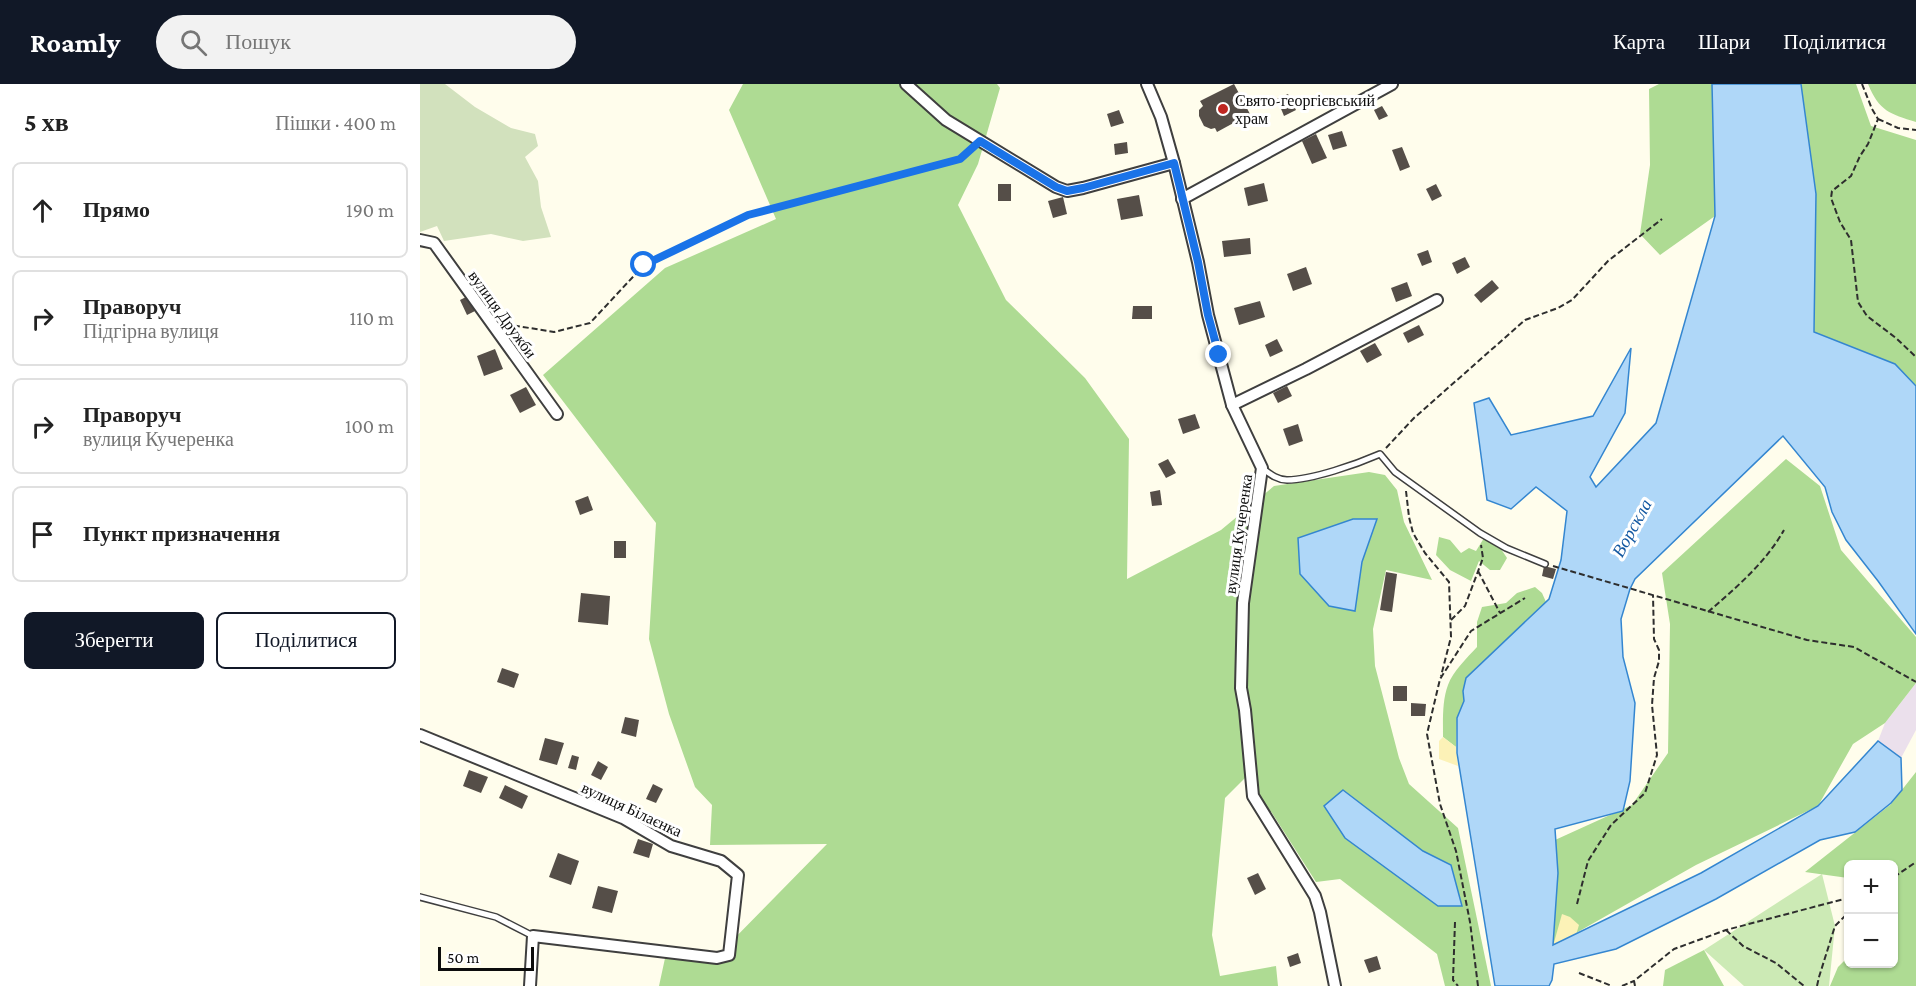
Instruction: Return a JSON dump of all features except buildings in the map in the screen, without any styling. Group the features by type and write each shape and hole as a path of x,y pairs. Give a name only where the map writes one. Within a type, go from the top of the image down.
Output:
{"street":[{"path":"906,84 946,120 1056,187 1067,191 1101,184 1174,163"},
{"name":"вулиця Кучеренка","path":"1147,84 1161,117 1174,163 1198,262 1208,315 1232,405 1262,468 1243,603 1241,688 1253,796 1315,896 1335,986"},
{"path":"1182,199 1392,84"},
{"name":"вулиця Дружби","path":"420,240 434,243 557,414"},
{"path":"1232,405 1437,300"},
{"name":"вулиця Білаєнка","path":"420,735 623,818 671,846 721,861 738,875 729,955 717,958 533,936"},
{"path":"530,986 533,936"}],"lane":[{"path":"1262,468 1273,476 1286,480 1314,476 1359,464 1380,454 1395,472 1480,533 1506,548 1545,564"},
{"path":"420,897 496,917 533,936"}],"path":[{"path":"1862,84 1878,119 1898,128 1916,130"},
{"path":"1878,119 1869,144 1860,156 1851,176 1832,191 1831,198 1840,222 1851,240 1858,302 1867,316 1916,357"},
{"path":"490,321 554,332 590,323 644,265 748,215 960,159 980,141"},
{"path":"1380,454 1414,418 1525,320 1558,308 1572,300 1608,261 1662,219"},
{"path":"1404,479 1413,533 1425,553 1449,582 1451,637 1427,734 1440,804 1456,851 1470,922 1478,986"},
{"path":"1708,612 1739,585 1777,544 1784,530"},
{"path":"1450,622 1465,606 1483,558 1480,533"},
{"path":"1545,564 1807,640 1854,647 1916,682"},
{"path":"1478,572 1500,613"},
{"path":"1577,904 1588,861 1611,825 1645,793 1657,755 1652,705 1659,650 1654,639 1653,595"},
{"path":"1440,679 1471,631 1525,598"},
{"path":"1898,874 1916,862"},
{"path":"1622,986 1634,981 1674,949 1726,930 1844,899"},
{"path":"1817,986 1835,926 1847,914"},
{"path":"1455,922 1454,980 1458,986"},
{"path":"1726,930 1743,946 1776,963 1804,986"},
{"path":"1579,973 1612,986"},
{"path":"1634,981 1635,986"}],"shaded area":[{"path":"1916,683 1916,730 1901,758 1878,741 1885,723"}],"green space":[{"path":"420,84 445,84 475,107 511,128 535,134 538,146 525,157 538,181 541,207 551,237 523,241 491,234 444,241 437,226 420,232"},
{"path":"743,84 997,84 1000,88 978,164 958,205 1006,300 1085,378 1129,439 1127,579 1221,530 1274,486 1369,472 1385,475 1397,490 1404,522 1432,580 1386,570 1373,629 1375,666 1399,758 1409,784 1458,828 1491,986 1445,986 1437,954 1340,879 1316,882 1272,813 1245,778 1225,798 1212,935 1220,976 1276,966 1278,986 659,986 667,949 721,952 827,844 710,845 712,805 695,787 669,714 649,639 656,523 543,375 665,268 776,219 729,110"},
{"path":"1659,84 1712,84 1715,216 1660,255 1640,234 1650,165 1649,89"},
{"path":"1801,84 1856,84 1871,126 1916,140 1916,386 1895,364 1814,332 1816,194"},
{"path":"1868,84 1916,84 1916,122 1886,110 1876,100"},
{"path":"1786,459 1820,486 1841,550 1916,637 1916,683 1885,723 1853,744 1818,806 1696,865 1553,946 1555,840 1632,805 1668,753 1670,624 1662,573"},
{"path":"1439,537 1450,540 1461,553 1469,548 1476,551 1484,538 1497,543 1507,558 1500,570 1490,570 1479,561 1471,581 1450,570 1436,555"},
{"path":"1535,587 1542,593 1546,602 1466,678 1463,691 1464,701 1457,718 1456,747 1443,737 1445,697 1453,675 1477,647 1477,622 1482,607 1506,603 1517,593"},
{"path":"1916,772 1916,986 1830,986 1838,967 1844,961 1844,968 1898,968 1898,860 1844,860 1844,877 1805,872 1890,805"},
{"path":"1822,874 1835,926 1829,986 1744,986 1704,950"},
{"path":"1704,950 1724,986 1663,986 1665,970"}],"sand":[{"path":"1443,737 1456,747 1458,766 1439,759 1439,741"},
{"path":"1562,914 1570,917 1579,925 1576,935 1553,946"}],"water":[{"name":"Ворскла","path":"1712,84 1801,84 1816,194 1814,332 1895,364 1916,386 1916,634 1846,540 1832,512 1825,487 1783,436 1635,579 1630,589 1621,619 1623,657 1635,703 1630,781 1623,811 1555,829 1558,873 1553,945 1701,873 1818,806 1878,741 1901,758 1902,790 1891,803 1855,832 1820,840 1716,899 1616,949 1554,964 1549,986 1495,986 1457,753 1457,718 1464,701 1463,691 1466,678 1549,599 1561,560 1567,511 1536,487 1511,509 1487,500 1474,403 1489,398 1511,435 1593,416 1631,348 1625,413 1590,477 1596,487 1656,423 1715,216"},
{"path":"1353,519 1377,519 1362,562 1355,611 1329,606 1300,574 1298,538"},
{"path":"1343,790 1423,851 1451,865 1462,906 1438,906 1345,838 1324,806"}],"place":[{"name":"Свято-георгієвський храм","path":"1223,109"}],"route":[{"path":"644,265 748,215 960,159 980,141 1056,187 1067,191 1101,184 1174,163 1219,355"}]}
